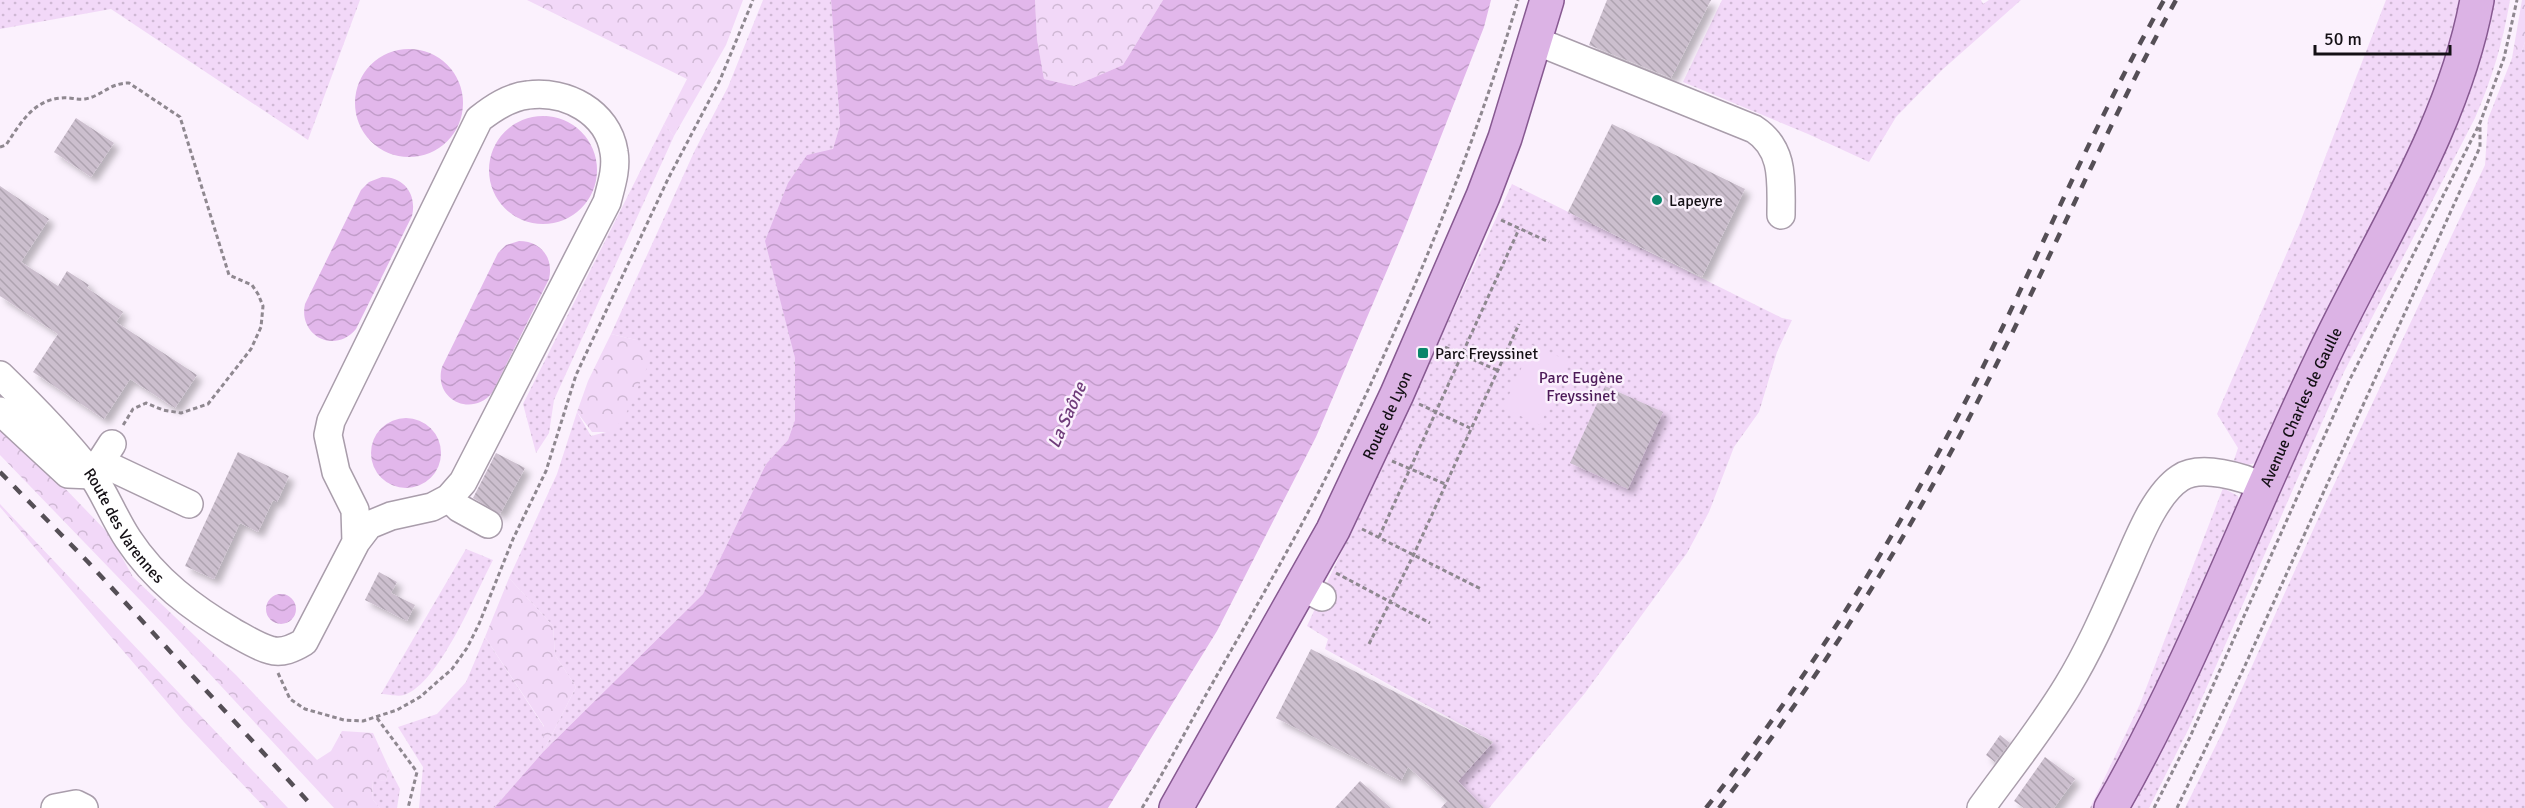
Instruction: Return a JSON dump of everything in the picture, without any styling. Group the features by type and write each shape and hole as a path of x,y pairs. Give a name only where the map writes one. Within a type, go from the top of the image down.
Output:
{"main road":[{"name":"Route de Lyon","path":"1176,808 1312,592 1333,530 1464,245 1505,138 1536,44 1547,0"},
{"name":"Avenue Charles de Gaulle","path":"2111,808 2135,766 2176,681 2321,360 2444,113 2463,61 2476,0"}],"street":[{"path":"1536,44 1546,45 1754,129 1764,136 1775,151 1780,172 1781,215"},
{"path":"271,651 290,650 304,642 356,542 369,525 391,516 432,507 448,498 463,482 607,202 615,168 615,152 608,131 599,117 586,108 551,95 527,94 492,108 479,119 331,421 328,435 336,472 355,510 356,542"},
{"name":"Route des Varennes","path":"0,375 64,440 101,460 128,539 173,591 203,614 271,651"},
{"path":"0,411 68,474 101,460 189,504"},
{"path":"1981,808 2068,686 2149,516 2167,492 2181,477 2199,471 2249,479 2264,487"},
{"path":"448,498 459,508 488,524"},
{"path":"55,808 76,804 84,808"}],"path":[{"path":"271,651 281,682 291,699 305,710 344,720 377,718 397,710 420,697 452,669 467,648 479,624 513,539 546,471 576,375 668,179 720,80 753,0"},
{"path":"1142,808 1246,624 1343,442 1459,177 1496,72 1518,0"},
{"path":"2154,808 2195,727 2349,381 2480,123 2505,58 2517,0"},
{"path":"0,147 6,145 28,112 46,101 62,98 87,99 110,85 129,83 180,117 229,275 252,285 263,306 261,327 251,349 208,404 181,413 163,410 146,403 133,409 101,460"},
{"path":"2177,808 2243,670 2480,147 2480,123"},
{"path":"1494,217 1549,242"},
{"path":"1379,537 1519,229"},
{"path":"1368,644 1414,554 1519,324"},
{"path":"1443,345 1499,371"},
{"path":"1389,460 1445,484"},
{"path":"1358,527 1481,589"},
{"path":"1334,572 1430,623"},
{"path":"377,718 417,772 408,808"}],"green space":[{"path":"0,0 360,0 308,140 111,9 0,29"},
{"path":"527,0 743,0 726,45 674,136 664,124 687,79"},
{"path":"763,0 831,0 840,125 833,150 807,155 787,318 795,358 795,420 788,440 766,464 703,594 543,752 494,808 419,808 423,767 398,727 437,714 466,682 485,637 544,727 544,750 576,687 555,655 553,626 509,578 557,474 577,412 591,436 610,431 636,340 611,334 695,150 728,87"},
{"path":"1035,0 1163,0 1123,65 1074,86 1044,79 1037,39"},
{"path":"1722,0 1981,0 1983,4 1989,0 2021,0 1942,70 1896,117 1869,162 1683,82"},
{"path":"2386,0 2459,0 2452,53 2440,94 2258,462 2248,465 2233,463 2238,448 2217,414 2299,225"},
{"path":"2490,0 2510,0 2496,60 2475,118 2344,372 2189,728 2149,808 2126,808"},
{"path":"2522,0 2525,0 2525,42 2521,53 2512,58"},
{"path":"2525,42 2525,808 2185,808 2222,733 2322,510 2485,165 2488,119 2512,58 2521,53"},
{"path":"664,124 674,136 554,400 549,433 536,453 523,404"},
{"name":"Parc Eugène Freyssinet","path":"1512,184 1782,318 1792,320 1777,352 1759,412 1734,447 1709,512 1687,553 1585,693 1489,808 1484,808 1457,782 1493,742 1325,649 1328,639 1307,626"},
{"path":"611,334 636,340 650,361 624,418 610,432 592,432 577,412 588,381"},
{"path":"1532,345 1569,361 1540,425 1503,408"},
{"path":"0,421 109,534 133,577 236,675 317,760 331,751 342,731 373,733 388,766 386,781 372,780 373,800 380,808 334,808 169,630 0,455"},
{"path":"2223,488 2238,496 2241,507 2101,808 2090,808 2140,704"},
{"path":"0,504 288,808 265,808 184,722 0,507"},
{"path":"466,549 493,560 467,614 443,656 417,687 404,695 381,694"},
{"path":"509,578 553,626 555,655 576,687 543,752 544,726 485,637"},
{"path":"388,766 400,789 397,808 380,808 373,800 372,779 386,781"}],"water":[{"name":"La Saône","path":"831,0 1035,0 1037,39 1044,79 1074,86 1123,65 1163,0 1491,0 1484,27 1403,233 1316,437 1217,631 1108,808 494,808 543,752 703,594 766,464 788,440 795,420 795,358 765,241 788,183 807,155 833,149 840,125"},
{"path":"409,49 430,53 447,65 459,82 463,103 459,124 447,141 430,153 409,157 388,153 371,141 359,124 355,103 359,82 371,65 388,53"},
{"path":"543,116 564,120 581,132 593,149 597,170 593,191 581,208 564,220 543,224 522,220 505,208 493,191 489,170 493,149 505,132 522,120"},
{"path":"382,177 397,180 408,189 413,201 412,216 356,329 347,337 328,341 312,332 307,325 304,315 305,304 361,190 369,182"},
{"path":"519,241 534,244 544,252 550,264 549,279 492,393 474,404 456,401 448,396 443,388 442,367 498,253 506,245"},
{"path":"406,418 425,424 435,434 441,453 435,472 425,482 406,488 387,482 377,472 371,453 377,434 387,424"},
{"path":"281,594 292,598 296,609 292,620 281,624 270,620 266,609 270,598"}],"building":[{"path":"1607,0 1711,0 1671,78 1589,45"},
{"path":"76,118 114,143 91,177 54,152"},
{"name":"Lapeyre","path":"1612,124 1745,189 1702,277 1568,212"},
{"path":"0,186 49,219 21,262 58,286 67,271 89,285 87,288 123,312 116,322 197,375 175,408 130,379 104,419 33,372 58,334 0,296"},
{"path":"1605,386 1663,412 1628,489 1570,463"},
{"path":"238,452 289,476 277,502 273,500 258,532 240,523 214,579 185,566"},
{"path":"496,453 525,468 500,514 473,498"},
{"path":"379,572 397,582 391,593 415,605 407,621 365,600"},
{"path":"1311,649 1493,742 1458,781 1484,808 1441,808 1447,801 1408,767 1401,781 1276,718"},
{"path":"2000,735 2010,743 1995,762 1986,755"},
{"path":"2045,757 2075,779 2054,808 2024,808 2014,801"},
{"path":"1360,781 1391,808 1335,808"}],"railway":[{"path":"1706,808 1783,705 1819,652 1920,487 2003,327 2115,92 2164,0"},
{"path":"1719,808 1795,705 1865,599 1930,489 1990,377 2127,93 2176,0"},
{"path":"0,472 88,562 314,808"}],"place":[{"name":"Lapeyre","path":"1657,200"},
{"name":"Parc Freyssinet","path":"1423,353"}]}
